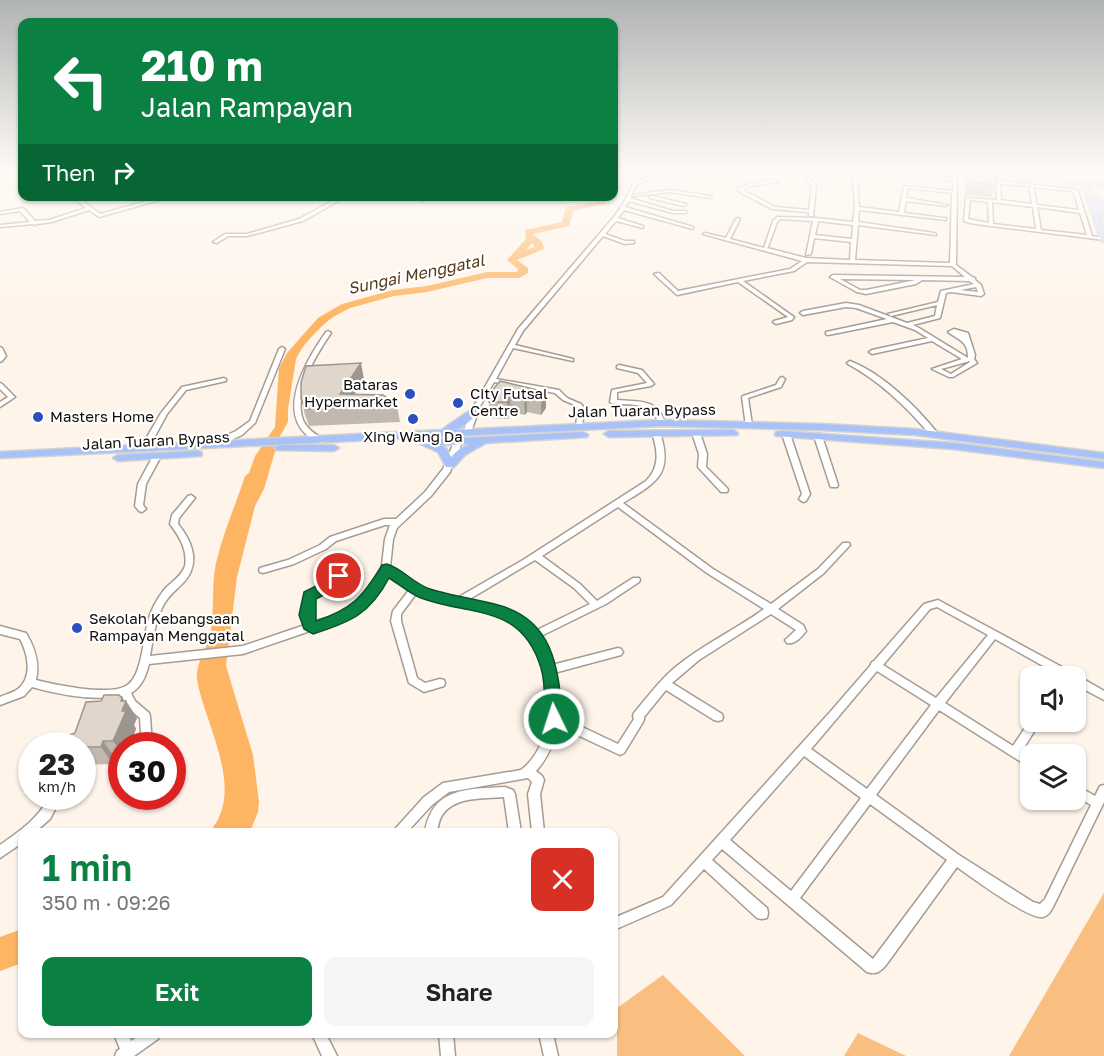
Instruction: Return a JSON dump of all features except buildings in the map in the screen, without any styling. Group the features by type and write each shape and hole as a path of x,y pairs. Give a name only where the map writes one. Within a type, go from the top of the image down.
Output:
{"highway":[{"path":"438,434 462,423 475,411 478,424 505,430"},
{"name":"Jalan Tuaran Bypass","path":"298,443 317,449 482,441 659,428 748,425 821,427 935,435 1104,454"},
{"name":"Jalan Tuaran Bypass","path":"0,455 298,443 580,427 659,428 696,433 818,436 953,446 1104,465"},
{"path":"467,432 484,437 659,428"},
{"path":"426,443 442,450 450,465 461,453 482,441"},
{"name":"Jalan Tuaran Bypass","path":"0,463 156,458 256,445"}],"main road":[{"path":"1097,220 1104,240"}],"street":[{"path":"32,220 35,224"},
{"path":"0,226 35,224 47,220"},
{"path":"215,242 227,234 245,236 299,220"},
{"path":"467,432 475,411 530,317 605,234 614,220"},
{"path":"619,220 641,227"},
{"path":"665,220 691,228"},
{"path":"728,238 737,220"},
{"path":"766,247 776,220"},
{"path":"657,274 677,293 792,270 807,257 813,220"},
{"path":"826,220 934,234"},
{"path":"953,265 954,220"},
{"path":"967,220 1104,240"},
{"path":"991,220 991,225"},
{"path":"1037,220 1039,231"},
{"path":"1085,220 1090,237"},
{"path":"852,261 855,223"},
{"path":"605,234 626,237"},
{"path":"605,234 625,243 632,242"},
{"path":"705,234 807,257 953,265 978,285 981,294 948,290 942,295 938,317 907,324"},
{"path":"812,236 854,241"},
{"path":"920,279 916,282 866,292 859,291 833,277 973,279"},
{"path":"740,282 791,317 776,322"},
{"path":"828,333 941,303"},
{"path":"803,313 850,305 892,316 907,324 968,359 974,363 950,376 935,369 968,359 972,356 967,341"},
{"path":"320,441 309,436 302,428 298,420 299,405 306,368 328,333"},
{"path":"872,352 933,339"},
{"path":"512,346 571,360"},
{"path":"0,349 3,356 0,360"},
{"path":"213,446 239,433 253,422 282,349"},
{"path":"850,363 863,370 914,411 935,435"},
{"path":"458,602 618,504 649,483 661,466 658,411 652,405 614,402 614,391 651,384 640,371 619,368"},
{"path":"748,425 745,397 779,386 782,379"},
{"path":"144,449 164,413 184,388 224,380"},
{"path":"492,380 557,392 581,408 580,427"},
{"path":"0,385 12,397 0,405"},
{"path":"696,433 703,454 702,467 724,490"},
{"path":"786,434 806,494 803,499"},
{"path":"818,436 834,485"},
{"path":"145,660 243,650 342,618 364,604 378,586 387,569 389,539 396,522 428,494 450,465 458,442"},
{"path":"142,509 139,506 142,484 156,458"},
{"path":"29,682 98,698 133,687 145,660 152,623 163,598 182,579 189,567 188,548 174,524 175,517 191,498"},
{"path":"618,504 710,572 800,628 801,631 790,640"},
{"path":"263,570 291,562 323,547 333,539 384,522 396,522"},
{"path":"554,719 620,750 639,719 638,716 684,666 771,609 821,571 846,545"},
{"path":"536,556 577,586 596,605"},
{"path":"387,569 415,589 458,602 497,610 519,621 535,635 550,670 554,719 547,745 529,772 524,775 447,787 428,801 404,828"},
{"path":"313,628 309,625 307,615 309,596 339,576"},
{"path":"535,635 596,605 636,580"},
{"path":"415,589 396,613 396,621 413,680 424,688 440,683"},
{"path":"618,922 667,901 804,750 875,665 932,603 938,603 1048,666"},
{"path":"0,630 22,636 30,646 33,662 29,682 21,692 0,700"},
{"path":"792,899 937,705 993,635"},
{"path":"550,670 618,652"},
{"path":"875,665 1020,755"},
{"path":"665,684 718,717"},
{"path":"1086,686 1104,696"},
{"path":"125,691 131,704 145,716 146,732"},
{"path":"1015,752 1028,732"},
{"path":"804,750 955,859 1030,908 1042,911 1049,903 1104,790"},
{"path":"529,772 538,780 534,794 538,828"},
{"path":"432,828 434,817 448,801 456,797 505,792 511,799 515,828"},
{"path":"1086,796 1097,803"},
{"path":"31,828 49,810"},
{"path":"0,852 18,839"},
{"path":"722,841 872,967 875,967 881,960 955,859"},
{"path":"704,861 762,914"},
{"path":"122,1038 125,1053 147,1038"},
{"path":"321,1038 330,1056"},
{"path":"446,1038 448,1056"},
{"path":"547,1038 550,1056"}],"shaded area":[{"path":"339,307 344,309 317,331 296,359 288,422 279,438 264,489 255,506 237,577 226,666 253,755 259,802 258,812 252,828 212,828 220,816 224,798 224,778 201,698 197,674 210,636 216,563 245,476 249,473 255,456 275,427 279,368 287,353 318,318"},
{"path":"1104,893 1104,1056 1009,1056"},
{"path":"18,930 18,964 0,971 0,937"},
{"path":"663,975 745,1056 617,1056 618,1007"},
{"path":"858,1033 906,1056 844,1056"}],"waterway":[{"name":"Sungai Menggatal","path":"516,255 530,239 528,232 566,224 567,220"},
{"path":"516,255 539,249 539,244 531,238"},
{"name":"Sungai Menggatal","path":"323,318 346,306 393,293 427,289 487,275 519,275 523,273 523,268 512,260 516,255"}],"place":[{"name":"Bataras Hypermarket","path":"410,394"},
{"name":"City Futsal Centre","path":"458,403"},
{"name":"Masters Home","path":"38,417"},
{"name":"Xing Wang Da","path":"413,419"},
{"name":"Sekolah Kebangsaan Rampayan Menggatal","path":"77,628"}],"route":[{"path":"339,576 309,596 307,615 309,625 313,628 342,618 364,604 375,591 387,569 424,593 497,610 519,621 535,635 550,670 554,719"}]}
